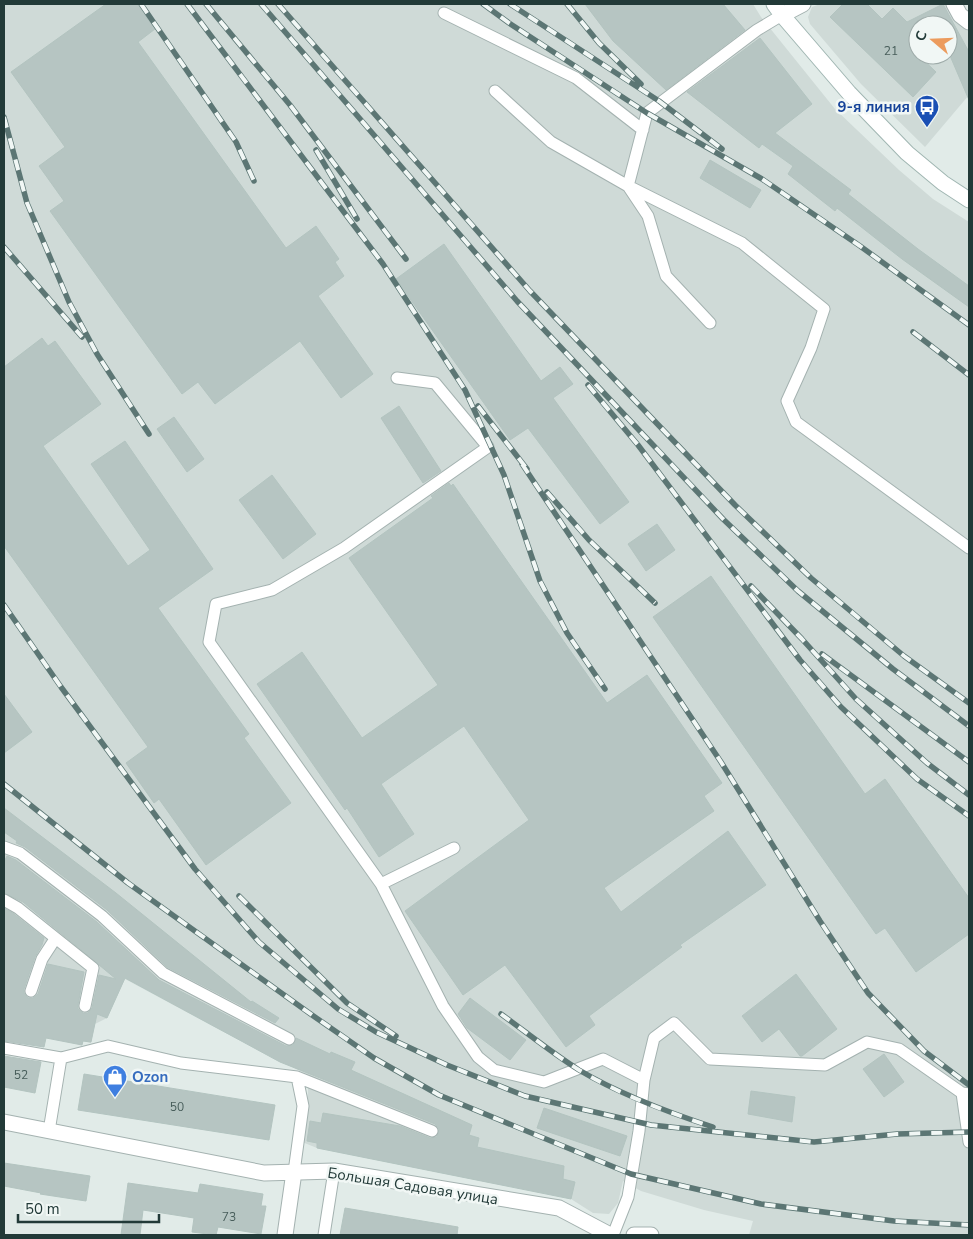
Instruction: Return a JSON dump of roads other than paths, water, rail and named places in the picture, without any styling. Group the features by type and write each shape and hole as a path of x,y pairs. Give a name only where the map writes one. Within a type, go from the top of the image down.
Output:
{"street":[{"path":"803,4 778,9 849,93 907,154 943,183 969,200"},
{"path":"954,4 960,15 969,22"},
{"name":"Большая Садовая улица","path":"4,1122 264,1173 334,1172 559,1208 611,1235"},
{"path":"285,1235 294,1172"},
{"path":"634,1235 651,1235"}],"lane":[{"path":"710,323 666,276 648,216 628,186 647,113 757,30 778,9"},
{"path":"444,13 576,78 642,130"},
{"path":"495,91 551,142 628,186 742,243 824,309 811,348 787,401 796,422 969,548"},
{"path":"397,378 435,383 488,447 344,548 272,590 216,604 209,642 381,884 443,1006 478,1057 494,1070 544,1082 603,1059 644,1080"},
{"path":"4,848 20,853 102,916 163,973 289,1039"},
{"path":"381,884 454,848"},
{"path":"4,900 18,908 54,939 93,968 85,1006"},
{"path":"31,991 42,959 54,939"},
{"path":"611,1235 628,1197 639,1131 644,1080 654,1038 674,1023 710,1059 824,1065 867,1042 899,1049 965,1093 969,1142"},
{"path":"4,1048 61,1058 108,1046 182,1062 297,1077 432,1131"},
{"path":"49,1131 61,1058"},
{"path":"294,1172 303,1106 297,1077"},
{"path":"324,1235 334,1172"}],"railway":[{"path":"141,4 236,142 254,181"},
{"path":"187,4 383,264 465,390 504,475 540,581 567,633 605,689"},
{"path":"206,4 290,105 406,259"},
{"path":"261,4 517,301 723,519 798,591 893,669 969,726"},
{"path":"278,4 530,291 735,505 811,578 904,656 969,703"},
{"path":"483,4 647,113 762,179 860,246 969,325"},
{"path":"510,4 659,101 722,149"},
{"path":"567,4 599,43 641,84"},
{"path":"4,117 27,203 69,302 97,354 149,434"},
{"path":"316,150 357,219"},
{"path":"4,247 82,337"},
{"path":"913,332 969,375"},
{"path":"588,385 638,445 800,660 841,707 917,779 969,816"},
{"path":"478,406 527,469"},
{"path":"522,464 721,762 820,921 868,993 924,1051 969,1085"},
{"path":"547,492 589,540 655,603"},
{"path":"751,586 856,699 927,763 969,795"},
{"path":"4,605 61,687 195,869 259,942 338,1009 376,1032 447,1065 525,1096 651,1125 814,1142 897,1134 969,1132"},
{"path":"822,654 969,762"},
{"path":"4,784 128,883 312,1015 374,1058 439,1095 631,1174 761,1204 894,1221 969,1225"},
{"path":"239,896 347,1003 396,1036"},
{"path":"501,1014 559,1057 595,1079 644,1102 713,1127"}],"place":[{"name":"9-я линия","path":"927,128"},
{"name":"Ozon","path":"115,1098"}]}
